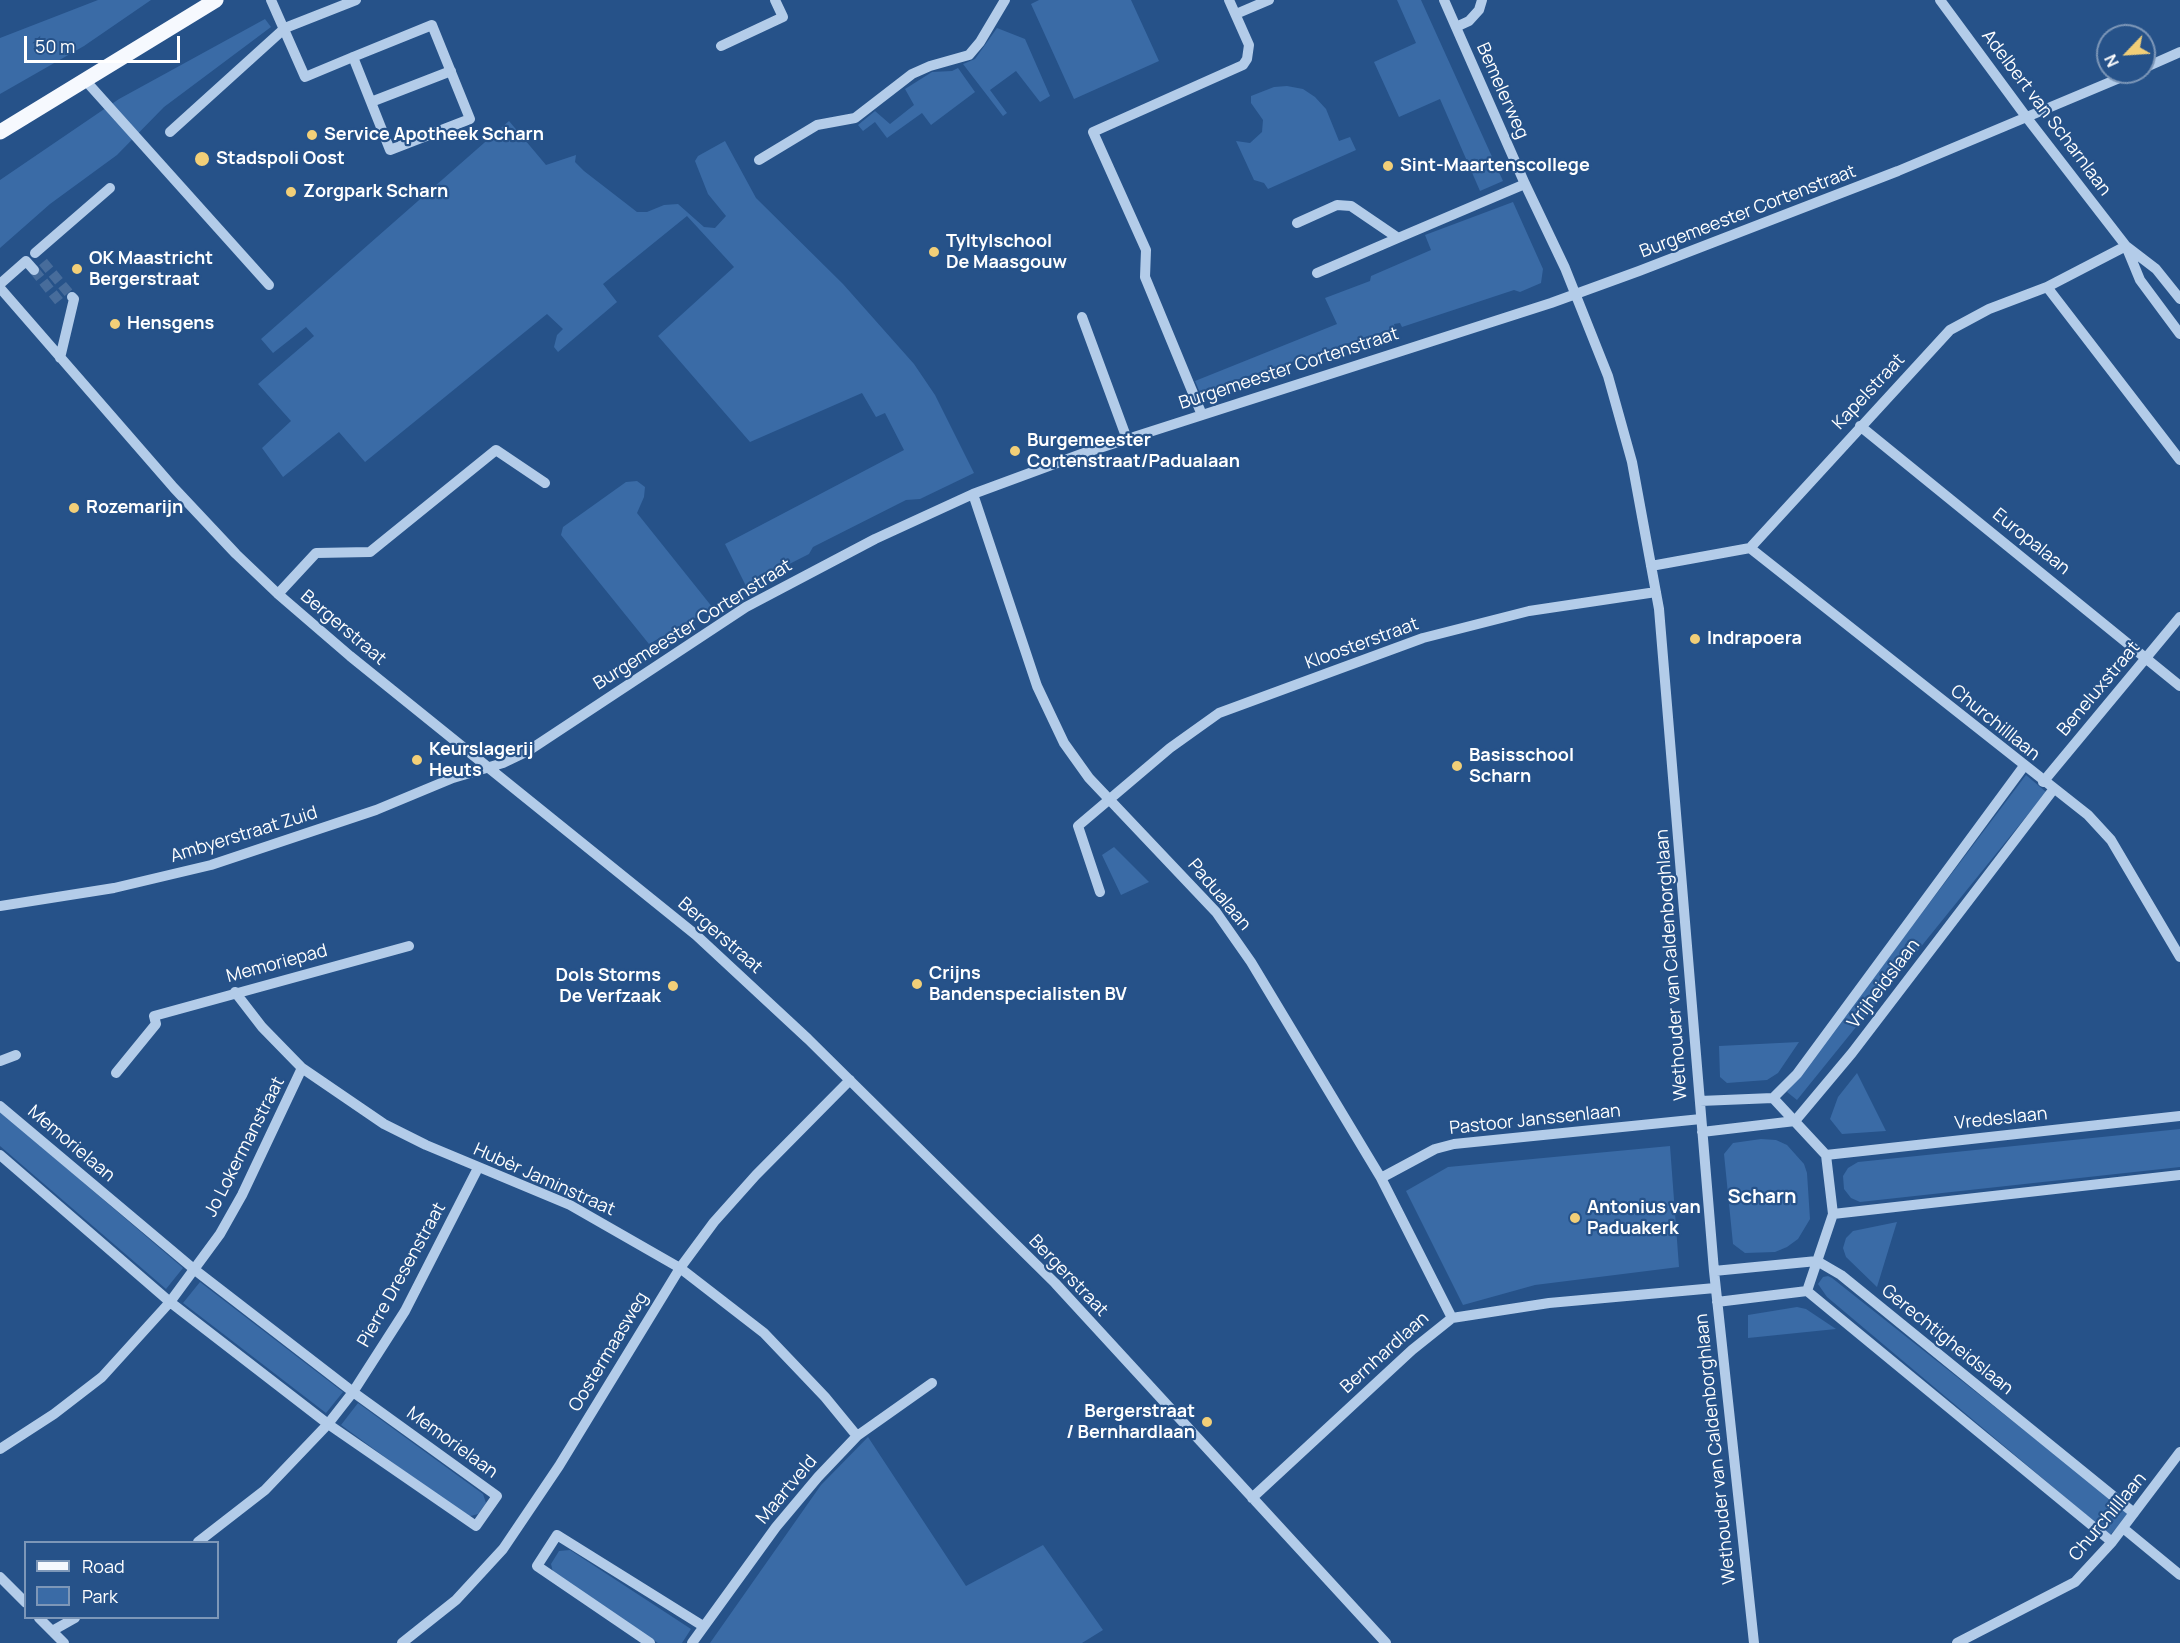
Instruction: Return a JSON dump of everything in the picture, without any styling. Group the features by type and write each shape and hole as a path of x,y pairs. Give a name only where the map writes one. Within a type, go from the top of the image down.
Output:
{"main road":[{"path":"0,132 216,0"}],"street":[{"path":"271,0 305,77 353,57 432,25 470,119 390,150 353,57"},
{"path":"170,132 285,28 356,0"},
{"path":"720,46 783,18 775,0"},
{"path":"759,160 817,125 855,118 912,74 930,66 969,55 980,42 1005,0"},
{"path":"1202,415 1145,276 1146,250 1093,132 1242,65 1247,59 1249,45 1229,0"},
{"path":"1236,14 1269,0"},
{"name":"Bemelerweg","path":"1444,0 1576,294"},
{"path":"1456,27 1469,21 1479,10 1482,0"},
{"name":"Adelbert van Scharnlaan","path":"1940,0 2026,118 2126,246 2156,269 2180,299"},
{"path":"2156,63 2180,52"},
{"path":"371,102 451,71"},
{"path":"85,80 269,285"},
{"name":"Burgemeester Cortenstraat","path":"489,767 528,751 747,607 875,539 973,494 1127,439 1576,294 1735,236 2106,84"},
{"path":"1317,273 1525,184"},
{"path":"0,286 110,188"},
{"path":"1297,223 1337,205 1351,206 1398,238"},
{"name":"Adelbert van Scharnlaan","path":"2126,246 2140,280 2180,334"},
{"name":"Kapelstraat","path":"1750,548 1950,330 1989,309 2047,287 2126,246"},
{"path":"36,252 43,262"},
{"path":"26,261 34,270"},
{"name":"Bergerstraat","path":"0,286 60,358 214,532 278,594 350,656 735,969 850,1080 1055,1283 1386,1643"},
{"path":"2047,287 2180,460"},
{"name":"Wethouder van Caldenborghlaan","path":"1576,294 1608,376 1632,462 1656,592 1672,754 1715,1288 1754,1643"},
{"path":"60,358 71,314 72,297"},
{"path":"62,304 71,314"},
{"path":"1082,317 1127,439"},
{"name":"Europalaan","path":"1860,426 2180,686"},
{"path":"278,594 316,553 370,552 496,450 545,483"},
{"name":"Padualaan","path":"973,494 1044,703 1075,761 1216,912 1299,1037 1381,1178 1452,1317"},
{"path":"1651,566 1750,548"},
{"name":"Churchilllaan","path":"1750,548 2053,790 2088,815 2111,840 2180,957"},
{"name":"Kloosterstraat","path":"1100,892 1078,826 1193,730 1219,713 1423,638 1529,610 1656,592"},
{"name":"Beneluxstraat","path":"2043,782 2180,617"},
{"name":"Vrijheidslaan","path":"1773,1098 1797,1074 2024,766"},
{"name":"Ambyerstraat Zuid","path":"0,906 114,888 211,864 376,810 453,778 489,767"},
{"name":"Vrijheidslaan","path":"1795,1121 1845,1062 2053,790"},
{"name":"Memoriepad","path":"116,1073 156,1024 154,1016 409,946"},
{"name":"Hubèr Jaminstraat","path":"235,992 262,1027 302,1068 384,1124 478,1168 570,1205 680,1268 764,1333 825,1397 857,1436"},
{"path":"0,1061 16,1055"},
{"name":"Jo Lokermanstraat","path":"0,1449 102,1377 170,1302 195,1270 242,1195 302,1068"},
{"name":"Oostermaasweg","path":"402,1643 456,1600 502,1550 559,1466 680,1268 735,1197 850,1080"},
{"path":"1700,1101 1773,1098 1826,1155 1833,1214 1807,1291"},
{"name":"Memorielaan","path":"0,1106 195,1270 353,1392 497,1496 476,1526 328,1424 170,1302 0,1155"},
{"name":"Vredeslaan","path":"1826,1155 2180,1116"},
{"name":"Pastoor Janssenlaan","path":"1381,1178 1435,1149 1454,1144 1701,1119"},
{"path":"1702,1132 1795,1121"},
{"name":"Pierre Dresenstraat","path":"199,1541 265,1490 328,1424 353,1392 405,1311 478,1168"},
{"path":"1833,1214 2180,1175"},
{"path":"1714,1271 1817,1261"},
{"name":"Gerechtigheidslaan","path":"1817,1261 1841,1275 2134,1513"},
{"name":"Bernhardlaan","path":"1252,1498 1412,1350 1452,1317 1549,1303 1715,1288"},
{"path":"1717,1302 1807,1291 2112,1542"},
{"name":"Maartveld","path":"692,1643 776,1527 857,1436 932,1383"},
{"name":"Churchilllaan","path":"1957,1643 2067,1587 2112,1542 2180,1452"},
{"path":"2123,1528 2180,1575"},
{"path":"650,1643 537,1566 557,1535 703,1626"},
{"path":"0,1577 24,1601"},
{"path":"41,1619 63,1643"},
{"path":"52,1631 72,1619"}],"green space":[{"path":"98,0 151,0 84,46 0,94 0,38"},
{"path":"1039,0 1131,0 1159,61 1074,99 1031,4"},
{"path":"1397,0 1421,0 1503,181 1480,191 1440,99 1399,117 1374,62 1416,43"},
{"path":"265,19 271,27 164,107 117,155 50,204 0,248 0,180 119,99"},
{"path":"997,28 1025,39 1050,96 1040,102 1016,71 990,90 1007,113 1003,116 963,64 975,59"},
{"path":"958,68 975,92 931,125 922,113 887,138 875,122 863,131 858,125 875,111 890,124 914,105 905,89 932,72 952,71"},
{"path":"1287,86 1303,89 1315,97 1326,109 1339,141 1350,137 1356,150 1268,189 1264,183 1254,180 1236,141 1250,143 1262,132 1263,120 1251,103 1251,96 1274,87"},
{"path":"509,121 546,165 576,155 575,162 584,171 637,212 647,212 664,205 678,204 704,227 715,228 726,216 708,194 695,161 698,156 725,141 756,198 843,284 914,364 935,395 974,473 920,499 906,500 813,547 809,554 746,586 725,544 904,450 885,413 876,417 862,393 750,442 658,336 734,267 687,216 603,284 617,302 558,352 554,347 557,335 563,329 547,314 365,462 339,432 283,477 262,448 291,421 258,384 314,336 306,327 273,353 261,339"},
{"path":"1513,202 1543,269 1541,283 1520,292 1514,290 1402,327 1400,323 1394,324 1395,328 1227,383 1221,389 1201,395 1195,381 1337,324 1325,298 1370,281 1371,276 1431,250 1425,235"},
{"path":"637,481 645,487 644,497 637,513 713,608 649,644 561,535 563,527 626,482"},
{"path":"2026,775 2046,792 1797,1100 1787,1092"},
{"path":"1114,847 1149,882 1121,895 1102,855"},
{"path":"1799,1042 1778,1073 1767,1080 1727,1083 1720,1077 1719,1046"},
{"path":"1857,1073 1886,1131 1842,1134 1830,1119 1838,1097"},
{"path":"0,1111 183,1268 166,1289 0,1146"},
{"path":"2180,1129 2180,1167 1860,1202 1851,1198 1844,1189 1843,1176 1848,1168 1858,1162"},
{"path":"1761,1139 1776,1140 1787,1145 1804,1164 1807,1173 1810,1219 1798,1239 1787,1247 1775,1252 1745,1253 1733,1244 1724,1154 1733,1143"},
{"path":"1670,1146 1679,1267 1535,1285 1463,1305 1406,1191 1448,1167"},
{"path":"1897,1222 1877,1287 1846,1257 1843,1248 1846,1238 1853,1231"},
{"path":"1828,1276 2130,1514 2110,1535 1827,1297 1818,1284 1823,1277"},
{"path":"200,1282 343,1392 326,1413 183,1303"},
{"path":"1797,1307 1806,1309 1836,1329 1748,1338 1748,1315"},
{"path":"358,1403 483,1494 486,1503 478,1514 467,1517 341,1425"},
{"path":"868,1437 966,1586 1043,1545 1103,1630 1082,1643 710,1643 821,1485"},
{"path":"570,1550 691,1629 682,1643 658,1643 554,1576 551,1564 559,1551"}],"tunnel":[{"path":"43,262 72,297"},
{"path":"34,270 62,305"}],"place":[{"name":"Service Apotheek Scharn","path":"312,135"},
{"name":"Stadspoli Oost","path":"202,159"},
{"name":"Sint-Maartenscollege","path":"1388,166"},
{"name":"Zorgpark Scharn","path":"291,192"},
{"name":"Tyltylschool De Maasgouw","path":"934,252"},
{"name":"OK Maastricht Bergerstraat","path":"77,269"},
{"name":"Hensgens","path":"115,324"},
{"name":"Burgemeester Cortenstraat/Padualaan","path":"1015,451"},
{"name":"Rozemarijn","path":"74,508"},
{"name":"Indrapoera","path":"1695,639"},
{"name":"Keurslagerij Heuts","path":"417,760"},
{"name":"Basisschool Scharn","path":"1457,766"},
{"name":"Crijns Bandenspecialisten BV","path":"917,984"},
{"name":"Dols Storms De Verfzaak","path":"673,986"},
{"name":"Antonius van Paduakerk","path":"1575,1218"},
{"name":"Bergerstraat / Bernhardlaan","path":"1207,1422"}],"district":[{"name":"Scharn","path":"1762,1197"}]}
